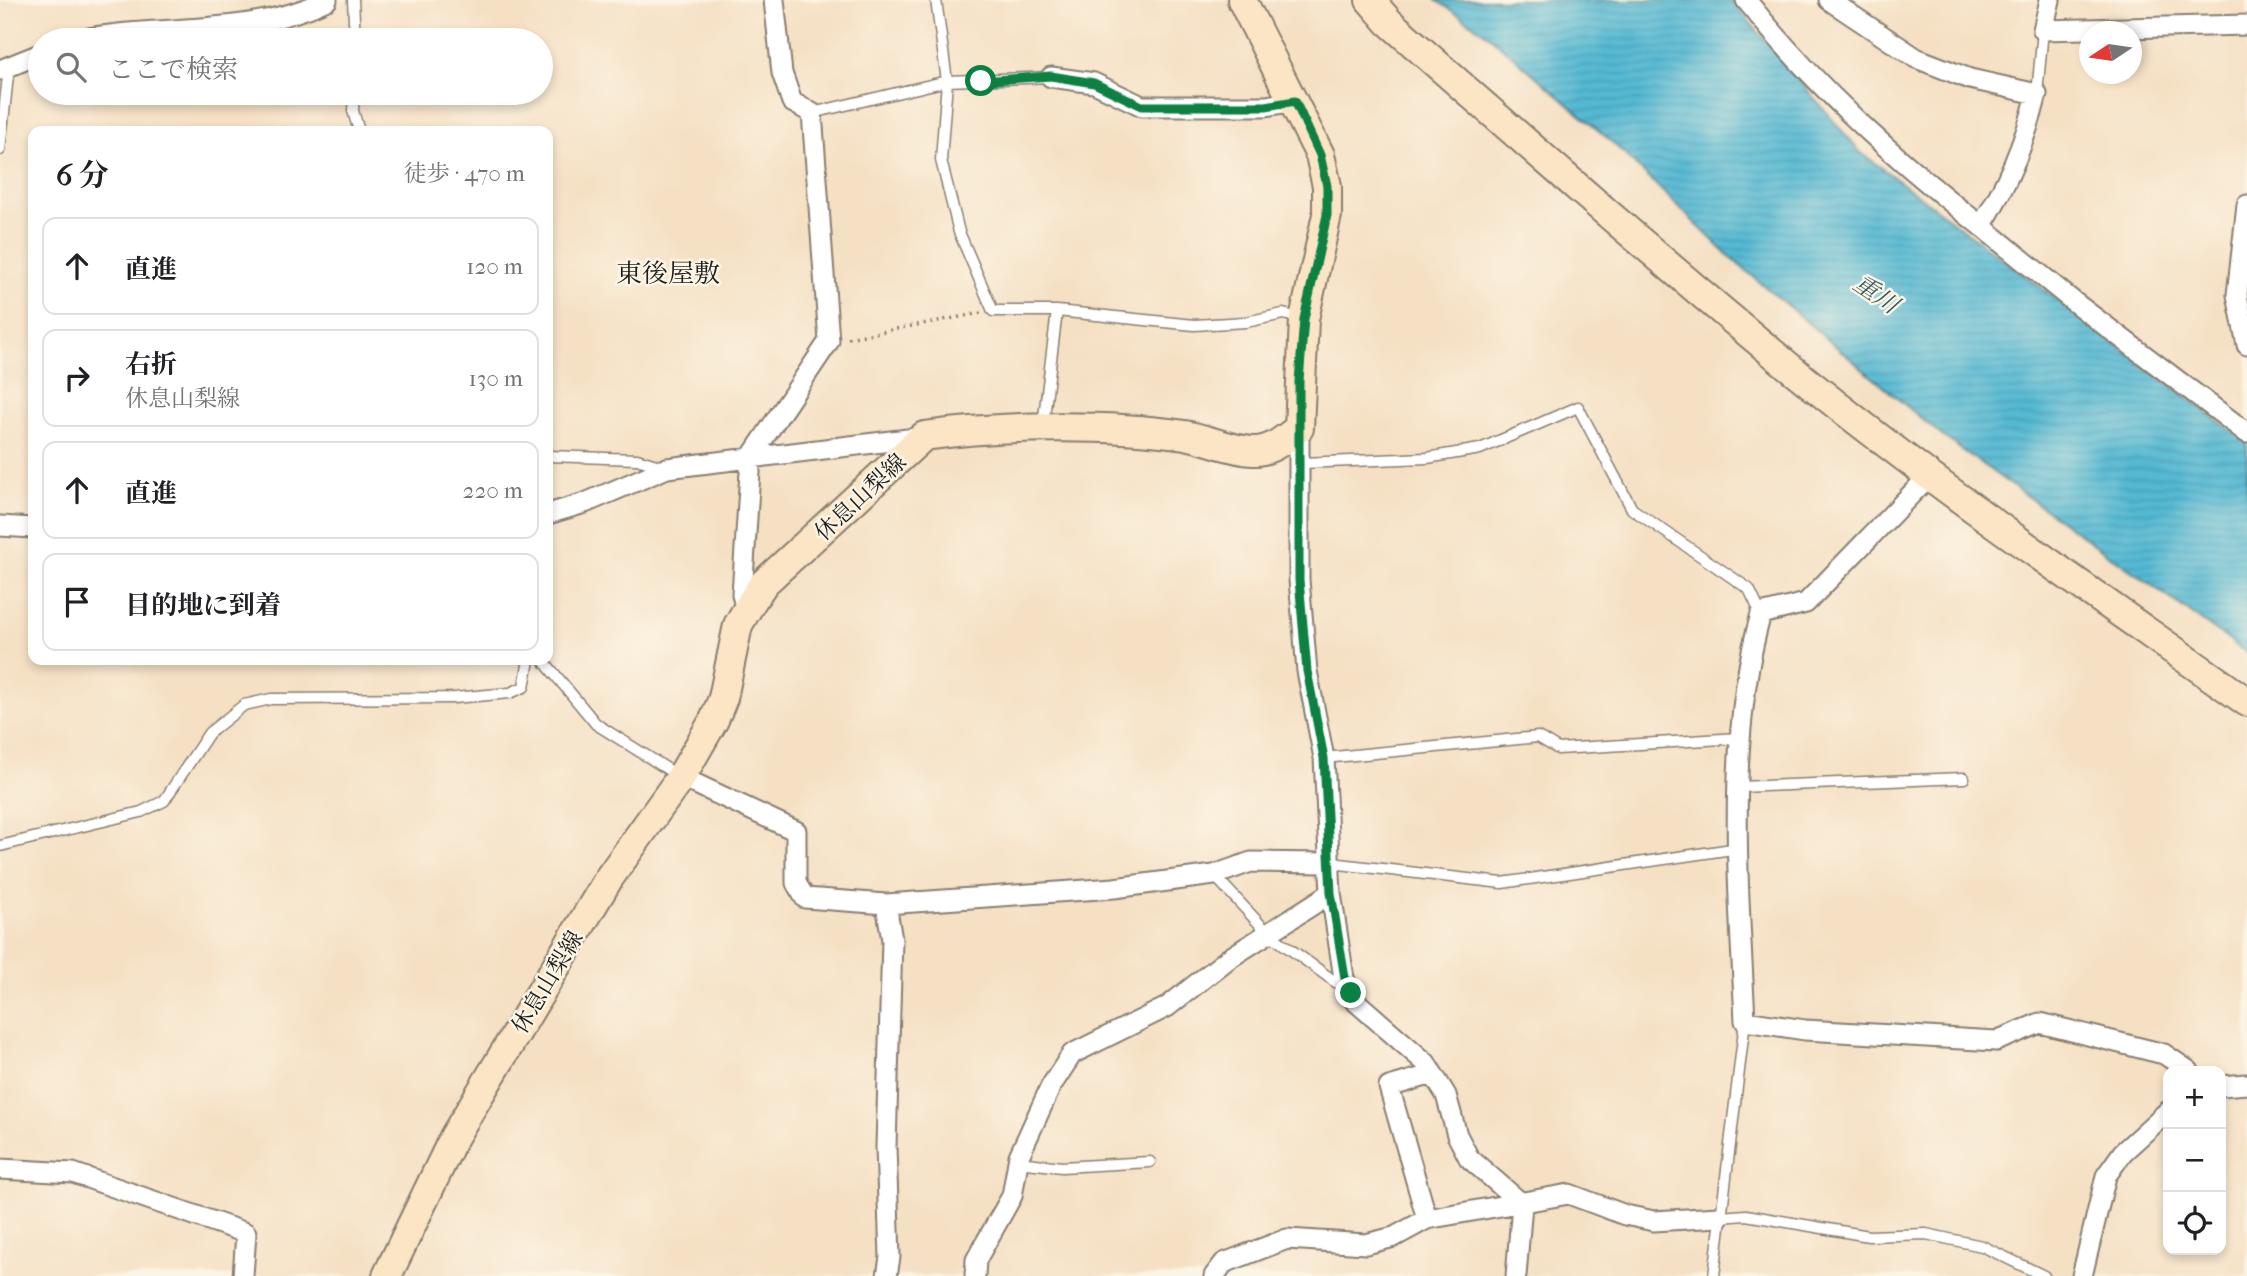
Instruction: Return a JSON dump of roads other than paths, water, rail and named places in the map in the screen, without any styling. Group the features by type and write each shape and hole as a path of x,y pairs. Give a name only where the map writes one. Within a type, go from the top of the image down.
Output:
{"main road":[{"path":"1242,0 1320,155 1327,186 1327,215 1304,319 1299,381 1299,428"},
{"path":"1370,0 1390,22 1538,153 1798,374 1929,476 2247,702"},
{"name":"休息山梨線","path":"387,1276 454,1137 609,877 681,777 723,698 738,625 764,583 924,436 953,432 1043,429 1130,430 1187,436 1254,452 1270,448 1299,428"}],"street":[{"path":"194,28 243,25 327,0"},
{"path":"746,611 742,594 751,457 829,341 812,113 792,102 782,73 774,0"},
{"path":"1746,0 1824,91 1899,162 2074,302 2247,433"},
{"path":"1829,0 1916,58 1970,79 2037,94 2026,141 2000,195 1981,226"},
{"path":"2050,0 2043,30 2247,28"},
{"path":"4,68 28,59"},
{"path":"1051,76 1094,83 1142,106 1266,106 1295,101"},
{"path":"2247,205 2244,253 2237,295 2247,345"},
{"path":"1299,428 1299,580 1307,671 1324,758 1331,893 1345,978 1354,1000 1426,1063 1446,1095 1457,1135 1469,1158 1522,1203"},
{"path":"553,513 585,503 667,468 924,436"},
{"path":"1929,476 1806,603 1761,614 1739,738 1745,1021 1805,1030 1996,1041 2040,1023 2164,1054 2182,1066"},
{"path":"0,526 28,528"},
{"path":"681,777 796,831 796,883 805,898 886,904 1114,888 1214,875 1251,862 1331,863"},
{"path":"975,1276 976,1260 1012,1196 1018,1162 1051,1086 1072,1055 1167,1007 1228,959 1331,893"},
{"path":"886,904 892,940 887,1079 890,1257 887,1276"},
{"path":"1427,1219 1390,1087 1433,1074"},
{"path":"2226,1086 2247,1084"},
{"path":"2082,1276 2106,1176 2123,1152 2163,1116"},
{"path":"0,1169 74,1173 246,1233 243,1276"},
{"path":"1214,1276 1224,1263 1287,1239 1366,1244 1394,1237 1427,1219 1569,1194 1625,1215 1654,1221 1719,1217"},
{"path":"1516,1276 1522,1203"}],"lane":[{"path":"353,0 354,28"},
{"path":"936,0 947,81 941,160 959,232 993,311 1057,311 1194,325 1246,322 1283,314 1304,319"},
{"path":"2037,94 2043,30"},
{"path":"0,150 4,68"},
{"path":"812,113 947,81 1051,76"},
{"path":"353,105 358,126"},
{"path":"1043,429 1057,311"},
{"path":"1301,463 1427,458 1480,449 1578,407 1632,509 1749,589 1761,614"},
{"path":"553,456 637,459 667,468"},
{"path":"0,846 141,812 164,801 209,733 244,705 271,699 454,698 510,693 524,687 528,665"},
{"path":"547,665 596,724 681,777"},
{"path":"1324,758 1538,737 1558,749 1739,738"},
{"path":"1740,787 1964,778"},
{"path":"1331,863 1502,883 1740,848"},
{"path":"1214,875 1268,933 1351,993"},
{"path":"1714,1276 1719,1217 1745,1021"},
{"path":"1018,1162 1062,1167 1150,1163"},
{"path":"1719,1217 1746,1215 1869,1236 1926,1234 1982,1246 2044,1276"}],"water":[{"name":"重川","path":"1436,0 1731,0 1859,151 2247,442 2247,653 1941,435 1731,258 1613,143 1487,34"}],"district":[{"name":"東後屋敷","path":"668,273"}]}
